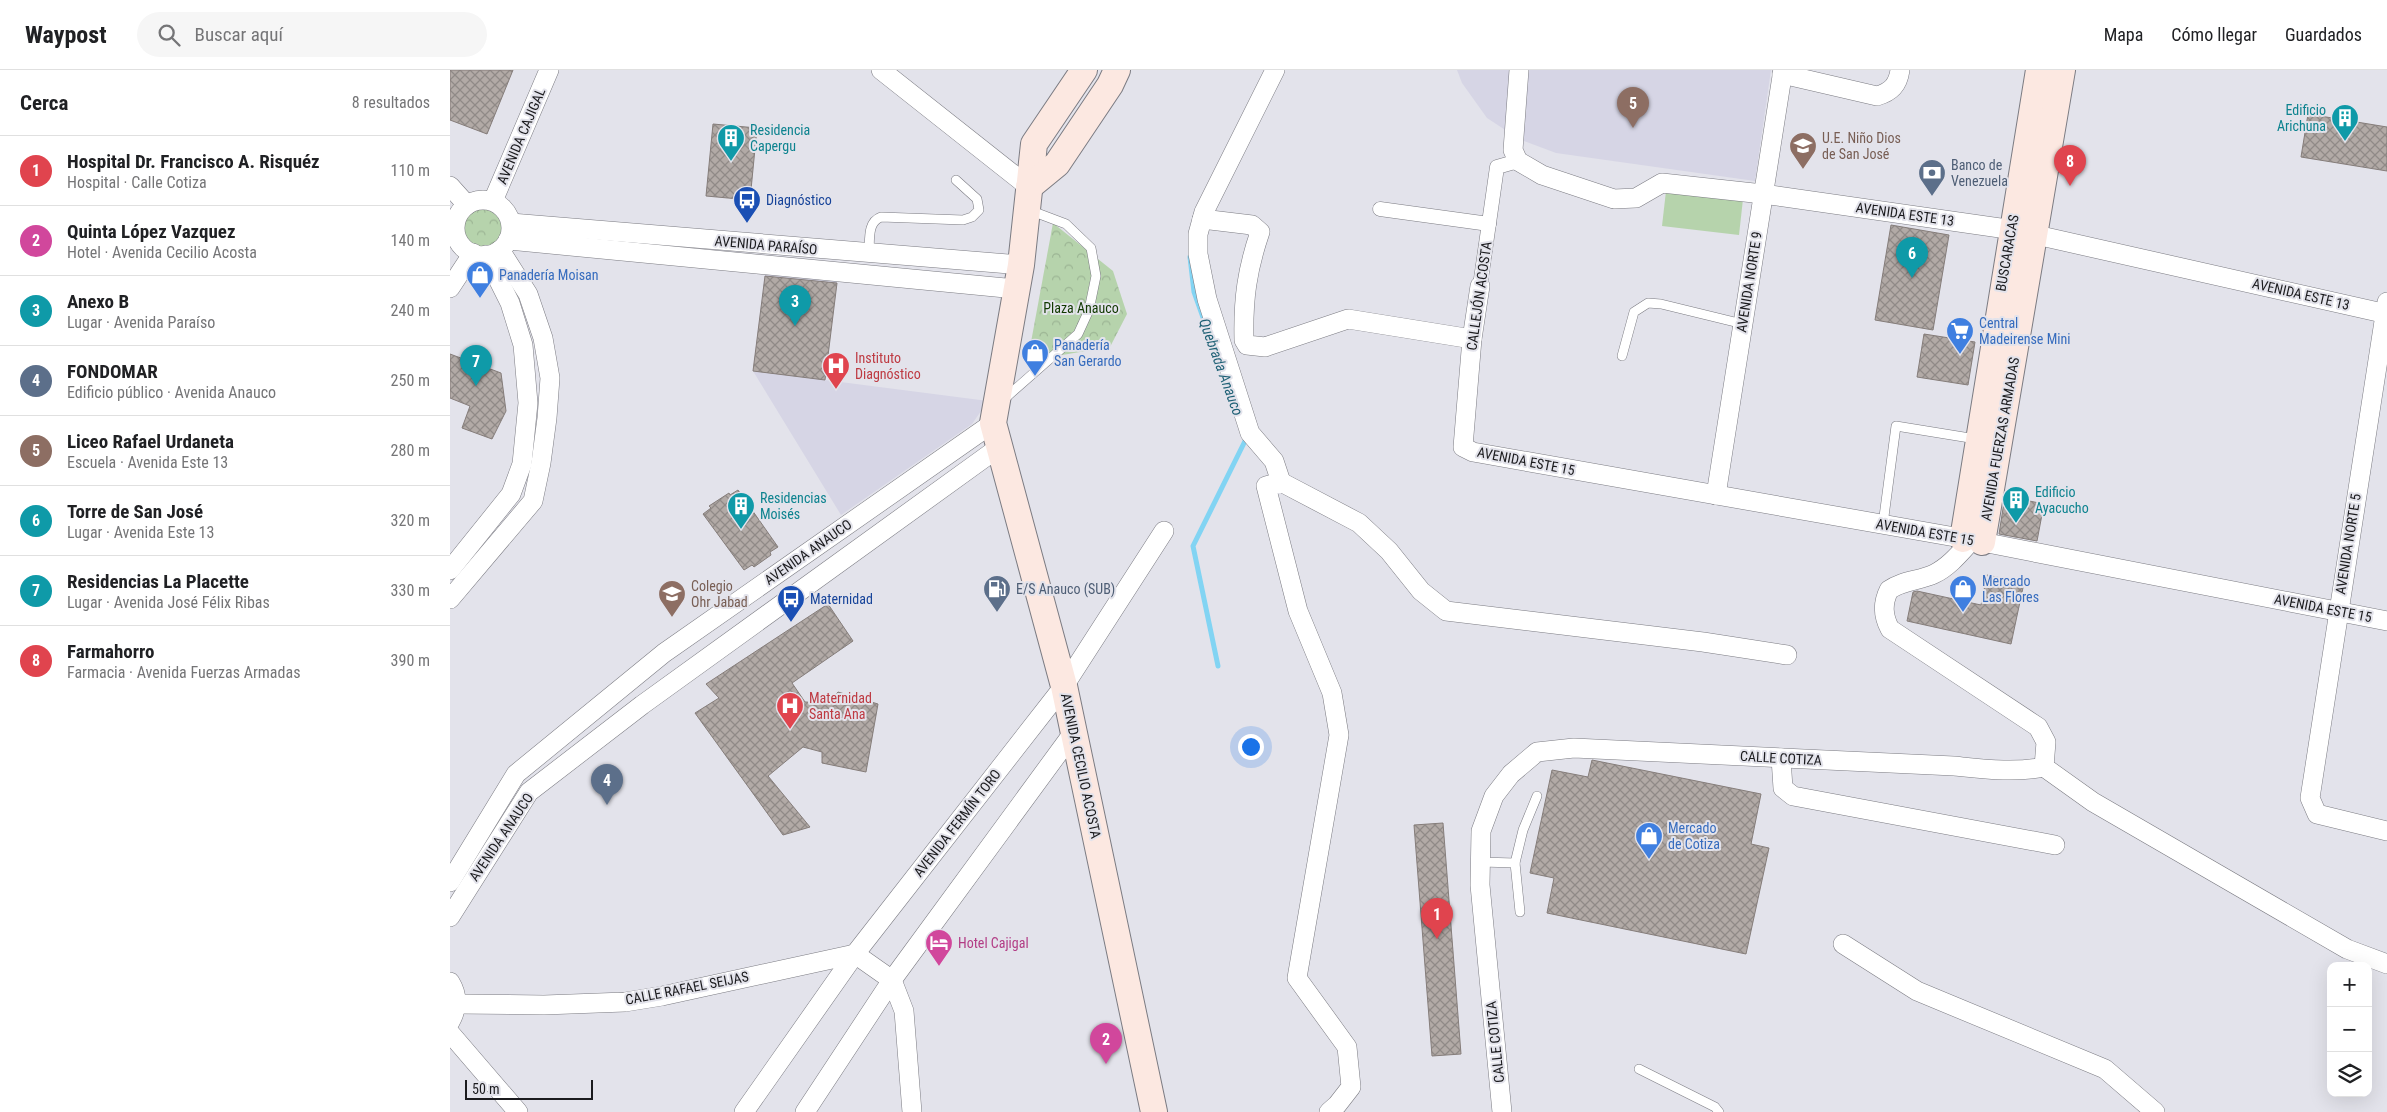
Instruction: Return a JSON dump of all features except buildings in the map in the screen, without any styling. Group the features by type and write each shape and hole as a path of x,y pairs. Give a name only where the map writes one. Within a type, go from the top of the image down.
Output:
{"main road":[{"path":"994,415 1018,277 1034,144 1084,70"},
{"path":"1028,198 1057,164 1110,85 1117,70"},
{"name":"AVENIDA FUERZAS ARMADAS","path":"1972,540 2024,232 2039,70"},
{"name":"AVENIDA FUERZAS ARMADAS","path":"1972,540 1985,444 2024,232 2062,70"},
{"name":"AVENIDA CECILIO ACOSTA","path":"994,415 998,448 1064,686 1154,1112"}],"street":[{"name":"AVENIDA CAJIGAL","path":"493,202 549,70"},
{"path":"881,70 1028,198"},
{"path":"901,70 1004,152 1028,198"},
{"path":"1275,70 1202,219 1198,234 1198,254 1207,299 1250,433 1274,461 1281,482"},
{"path":"1518,161 1513,150 1519,70"},
{"path":"1782,72 1877,96 1887,93 1894,88 1900,70"},
{"name":"AVENIDA NORTE 9","path":"1716,495 1782,72"},
{"name":"AVENIDA ESTE 13","path":"1518,161 1542,175 1614,199 1636,198 1662,183 1763,194 2024,232 2386,309"},
{"name":"CALLEJÓN ACOSTA","path":"1463,447 1472,339 1497,167 1518,161"},
{"path":"450,186 467,205"},
{"path":"450,570 511,494 522,464 528,403 523,345 510,304 496,244 505,210 493,202 482,200 467,205 461,211 456,223 454,246 496,244"},
{"path":"1380,209 1489,224"},
{"path":"1202,219 1252,225 1260,232 1249,265 1244,290 1244,340 1247,345 1265,346 1348,318 1472,339"},
{"path":"450,288 496,244"},
{"path":"450,599 533,501 542,454 550,378 544,338 528,294 496,244"},
{"name":"AVENIDA PARAÍSO","path":"496,244 868,253 1018,277"},
{"name":"AVENIDA PARAÍSO","path":"496,244 1018,277"},
{"name":"AVENIDA NORTE 5","path":"2386,309 2310,798 2317,814 2387,831"},
{"name":"AVENIDA ANAUCO","path":"450,882 516,774 664,653 994,415"},
{"name":"AVENIDA ESTE 15","path":"1463,447 1473,452 1498,458 1972,540 2387,620"},
{"name":"AVENIDA ANAUCO","path":"450,917 529,792 681,676 998,448"},
{"path":"1329,1112 1338,1105 1350,1087 1347,1047 1297,978 1339,735 1332,692 1298,611 1266,486 1281,482 1359,523 1389,551 1421,591 1446,611 1703,642 1787,655"},
{"name":"AVENIDA FERMÍN TORO","path":"744,1112 855,954 1064,686 1164,531"},
{"path":"1972,540 1950,563 1935,574 1898,583 1889,590 1883,610 1885,620 1890,629 2038,727 2046,742 2044,766 2094,802 2347,949 2387,964"},
{"path":"664,653 681,676"},
{"path":"806,1112 892,980 1073,733"},
{"name":"CALLE COTIZA","path":"1502,1112 1480,885 1481,831 1494,796 1511,774 1536,752 1574,748 1954,766 2010,771 2025,771 2044,766"},
{"path":"1781,758 1783,788 1793,796 2055,845"},
{"path":"1843,944 1917,990 2105,1070 2155,1112"},
{"path":"855,954 892,980 904,1011 912,1112"},
{"name":"CALLE RAFAEL SEIJAS","path":"453,1013 625,1002 662,996 855,954"},
{"path":"450,982 455,993 453,1013"},
{"path":"450,1033 518,1112"}],"lane":[{"path":"868,253 871,225 874,220 881,217 963,220 976,214 979,210 977,199 956,180"},
{"path":"994,415 1078,334 1089,310 1096,276 1091,248 1066,224 1028,198"},
{"path":"1622,356 1634,312 1648,303 1661,304 1743,324"},
{"path":"1883,524 1896,426 1985,444"},
{"path":"1520,912 1515,863 1523,830 1537,796"},
{"path":"1480,862 1515,863"},
{"path":"1639,1069 1715,1107 1719,1112"}],"shaded area":[{"path":"1457,70 1771,70 1755,181 1556,153 1519,139 1487,118 1462,83"},
{"name":"Instituto Diagnóstico","path":"765,272 837,280 825,380 988,401 972,424 841,515 753,371"}],"green space":[{"path":"1666,191 1743,199 1739,235 1662,226"},
{"path":"488,204 500,210 505,218 505,236 500,244 492,249 478,250 466,244 461,236 460,222 466,210 474,205"},
{"name":"Plaza Anauco","path":"1053,223 1113,271 1127,314 1110,347 1062,355 1029,353"}],"waterway":[{"name":"Quebrada Anauco","path":"1190,257 1194,292 1211,340"},
{"name":"Quebrada Anauco","path":"1218,666 1193,546 1247,437"}],"place":[{"name":"Liceo Rafael Urdaneta","path":"1633,128"},
{"name":"Edificio Arichuna","path":"2345,142"},
{"name":"Residencia Capergu","path":"731,162"},
{"name":"U.E. Niño Dios de San José","path":"1803,170"},
{"name":"Farmahorro","path":"2070,186"},
{"name":"Banco de Venezuela","path":"1932,197"},
{"name":"Diagnóstico","path":"747,224"},
{"name":"Torre de San José","path":"1912,278"},
{"name":"Panadería Moisan","path":"480,299"},
{"name":"Anexo B","path":"795,326"},
{"name":"Central Madeirense Mini","path":"1960,355"},
{"name":"Panadería San Gerardo","path":"1035,377"},
{"name":"Residencias La Placette","path":"476,386"},
{"name":"Instituto Diagnóstico","path":"836,390"},
{"name":"Edificio Ayacucho","path":"2016,524"},
{"name":"Residencias Moisés","path":"741,530"},
{"name":"E/S Anauco (SUB)","path":"997,613"},
{"name":"Mercado Las Flores","path":"1963,613"},
{"name":"Colegio Ohr Jabad","path":"672,618"},
{"name":"Maternidad","path":"791,623"},
{"name":"Maternidad Santa Ana","path":"790,730"},
{"name":"FONDOMAR","path":"607,805"},
{"name":"Mercado de Cotiza","path":"1649,860"},
{"name":"Hospital Dr. Francisco A. Risquéz","path":"1437,939"},
{"name":"Hotel Cajigal","path":"939,967"},
{"name":"Quinta López Vazquez","path":"1106,1064"}]}
